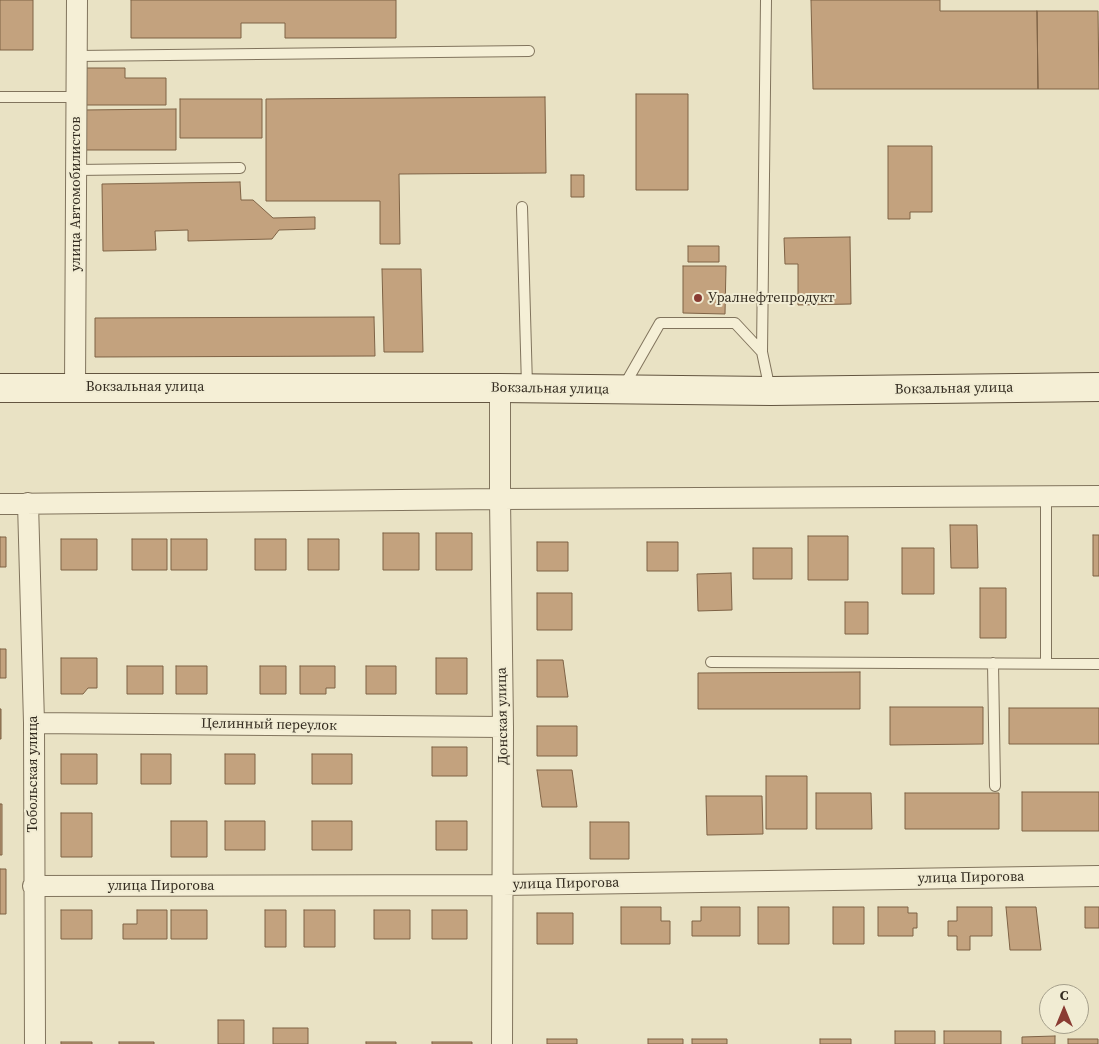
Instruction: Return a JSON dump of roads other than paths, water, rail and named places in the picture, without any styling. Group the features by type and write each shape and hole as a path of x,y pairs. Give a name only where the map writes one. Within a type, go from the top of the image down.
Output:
{"main road":[{"name":"Вокзальная улица","path":"0,388 527,388 771,391 1099,387"}],"street":[{"name":"улица Автомобилистов","path":"75,387 77,0"},
{"name":"Донская улица","path":"500,388 503,727 502,1044"},
{"path":"0,504 1099,496"},
{"name":"Тобольская улица","path":"28,503 34,722 33,886 35,1044"},
{"name":"Целинный переулок","path":"34,722 503,727"},
{"name":"улица Пирогова","path":"33,886 503,885 1099,876"}],"lane":[{"path":"766,0 762,352 771,391"},
{"path":"77,56 529,51"},
{"path":"0,97 76,97"},
{"path":"76,170 240,168"},
{"path":"522,207 527,388"},
{"path":"622,389 660,323 735,323 762,352"},
{"path":"1046,497 1046,663"},
{"path":"711,662 1099,664"},
{"path":"994,663 995,786"}],"place":[{"name":"Уралнефтепродукт","path":"698,298"}]}
